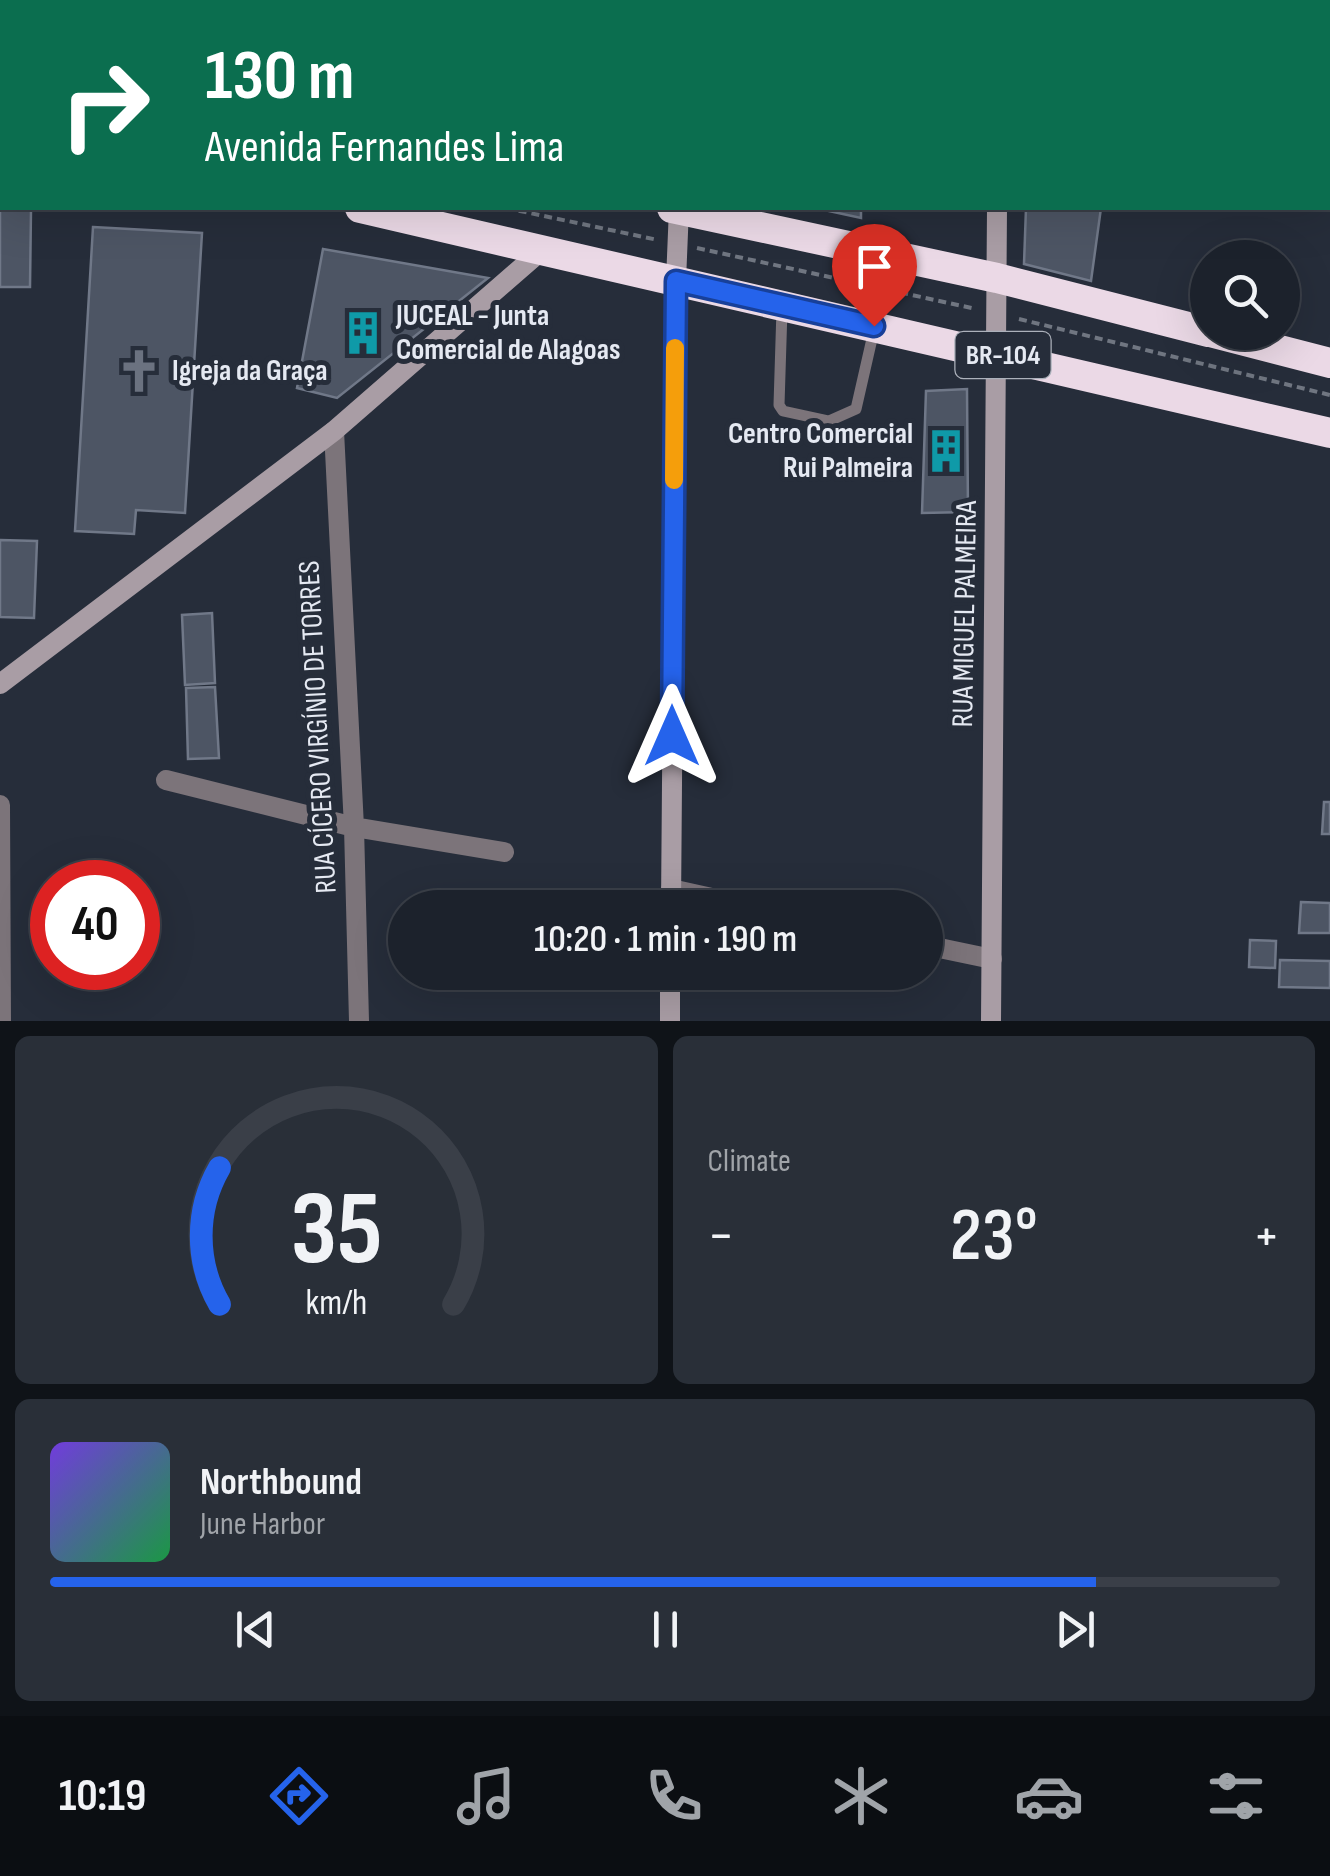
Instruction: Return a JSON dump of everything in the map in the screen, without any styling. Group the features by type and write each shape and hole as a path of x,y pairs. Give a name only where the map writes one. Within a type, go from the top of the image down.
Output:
{"highway":[{"name":"BR-104","path":"369,210 1330,433"},
{"name":"BR-104","path":"686,210 997,278 1190,327"},
{"name":"BR-104","path":"1279,350 1330,363"}],"street":[{"path":"671,890 677,210"},
{"name":"RUA MIGUEL PALMEIRA","path":"991,1021 997,210"},
{"path":"0,684 334,431 542,250"},
{"name":"RUA CÍCERO VIRGÍNIO DE TORRES","path":"334,431 360,1021"},
{"path":"166,780 354,827 504,852"},
{"path":"0,805 1,1021"},
{"path":"943,948 992,959"},
{"path":"670,990 670,1021"}],"lane":[{"path":"782,305 779,405 783,411 828,421 856,409 874,326"}],"path":[{"path":"516,210 997,314 1330,395"}],"building":[{"path":"0,210 31,210 30,287 0,287"},
{"path":"824,210 861,210 861,218"},
{"path":"1026,210 1101,210 1091,281 1024,264"},
{"name":"Igreja da Graça","path":"93,227 202,233 185,513 136,510 134,534 75,531"},
{"name":"JUCEAL - Junta Comercial de Alagoas","path":"323,249 488,278 337,398 297,388"},
{"name":"Centro Comercial Rui Palmeira","path":"967,389 968,512 922,513 926,391"},
{"path":"0,540 37,541 34,618 0,617"},
{"path":"212,613 215,683 185,685 182,615"},
{"path":"215,687 219,758 188,759 186,688"},
{"path":"1324,802 1330,802 1330,834 1322,834"},
{"path":"1301,902 1330,903 1330,933 1299,933"},
{"path":"1250,940 1276,941 1275,968 1249,967"},
{"path":"1280,960 1330,961 1330,988 1279,987"}],"slow traffic":[{"path":"674,480 675,348"}],"place":[{"name":"JUCEAL - Junta Comercial de Alagoas","path":"363,333"},
{"name":"Igreja da Graça","path":"139,371"},
{"name":"Centro Comercial Rui Palmeira","path":"946,451"}],"route":[{"path":"672,736 676,281 874,326"}]}
